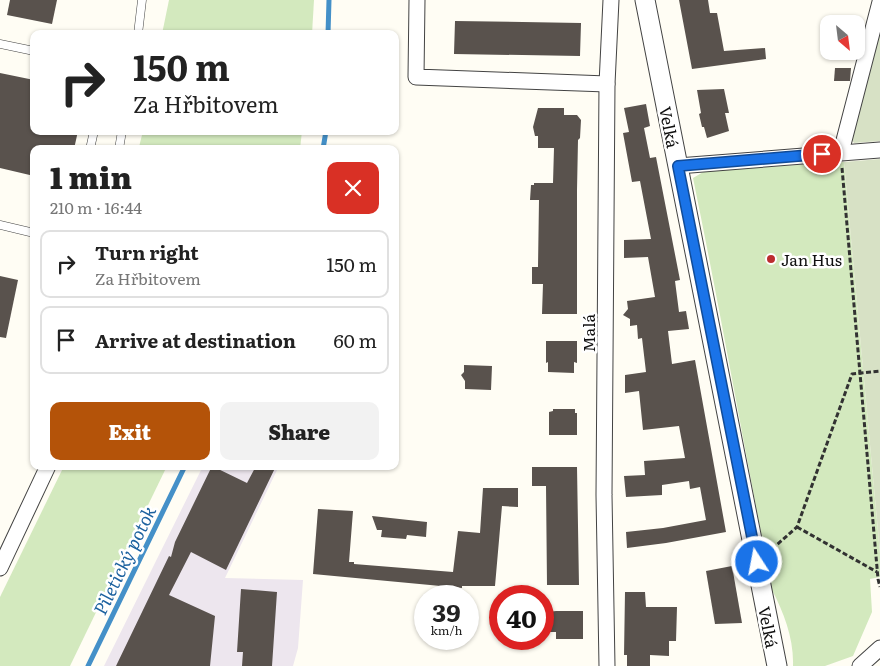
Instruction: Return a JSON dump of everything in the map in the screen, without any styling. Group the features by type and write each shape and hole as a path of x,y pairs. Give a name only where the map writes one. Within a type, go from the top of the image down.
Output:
{"street":[{"path":"417,0 416,77 607,84"},
{"name":"Malá","path":"607,666 604,495 607,84 611,0"},
{"name":"Velká","path":"645,0 777,666"},
{"path":"841,152 880,2"},
{"path":"678,166 880,150"},
{"path":"0,568 46,470"},
{"path":"860,666 880,648"}],"lane":[{"path":"138,30 142,0"},
{"path":"0,44 30,50"},
{"path":"0,226 30,232"}],"path":[{"path":"841,152 877,572 880,587"},
{"path":"757,562 796,528 852,374 880,371"},
{"path":"796,528 877,572"}],"shaded area":[{"path":"201,470 277,470 225,578 303,580 298,648 293,666 104,666"}],"green space":[{"path":"169,0 314,0 312,30 163,30"},
{"path":"880,18 880,141 854,143 849,136"},
{"path":"142,135 302,135 300,145 140,145"},
{"path":"880,159 880,553 844,162"},
{"path":"844,162 880,553 880,577 870,579 872,612 853,656 825,666 793,666 792,646 787,626 772,590 693,178 705,171"},
{"path":"62,470 165,470 70,666 0,666 0,597"}],"building":[{"path":"10,0 57,0 52,24 7,15"},
{"path":"679,0 708,0 710,13 717,13 724,51 765,48 766,59 692,69"},
{"path":"455,21 581,23 580,56 454,54"},
{"path":"835,68 851,68 850,81 834,81"},
{"path":"0,73 30,79 30,135 77,135 75,145 30,145 30,175 0,168"},
{"path":"724,89 729,113 725,113 729,131 707,138 699,114 701,113 697,90"},
{"path":"646,104 650,126 644,128 650,158 656,157 680,280 675,281 679,312 686,311 689,329 668,331 672,364 695,360 726,532 627,548 626,532 663,528 706,520 700,487 690,489 689,481 662,485 662,495 626,497 624,476 645,475 644,461 685,458 679,426 643,430 639,391 625,393 625,375 646,372 642,338 638,339 637,325 630,326 630,319 623,315 628,309 627,301 655,297 648,257 624,258 624,240 651,239 640,181 632,182 623,133 629,132 624,108"},
{"path":"538,108 564,108 564,115 577,115 581,120 580,138 578,140 577,314 542,314 543,284 532,284 532,267 538,267 539,200 530,200 531,185 534,185 534,183 553,183 554,148 538,148 538,136 535,136 533,127"},
{"path":"0,276 18,280 6,338 0,337"},
{"path":"546,341 577,341 577,363 574,362 574,373 548,372"},
{"path":"464,365 492,366 491,390 465,389 465,381 461,375 464,372"},
{"path":"553,409 575,409 575,413 577,413 577,435 549,435 549,412 553,411"},
{"path":"532,467 577,467 579,585 547,585 546,486 532,486"},
{"path":"210,470 220,470 247,483 254,470 274,470 226,570 191,552 169,595 215,616 210,666 116,666 169,556 171,557 175,542"},
{"path":"483,488 518,488 518,507 502,506 495,585 430,585 313,574 318,509 353,511 349,562 354,562 354,564 453,572 458,531 480,533"},
{"path":"372,516 427,522 426,537 407,535 406,539 381,537 382,530 377,530"},
{"path":"732,566 742,623 715,624 706,571"},
{"path":"241,589 277,592 272,666 242,666 243,652 237,652"},
{"path":"625,592 645,592 646,607 677,607 676,641 669,641 669,656 650,655 650,666 627,666 627,655 624,655"},
{"path":"554,611 583,611 583,639 556,639"}],"waterway":[{"name":"Piletický potok","path":"328,30 329,0"},
{"name":"Piletický potok","path":"324,145 325,135"},
{"name":"Piletický potok","path":"88,666 183,470"}],"place":[{"name":"Jan Hus","path":"771,259"}],"route":[{"path":"757,562 678,166 822,154"}]}
